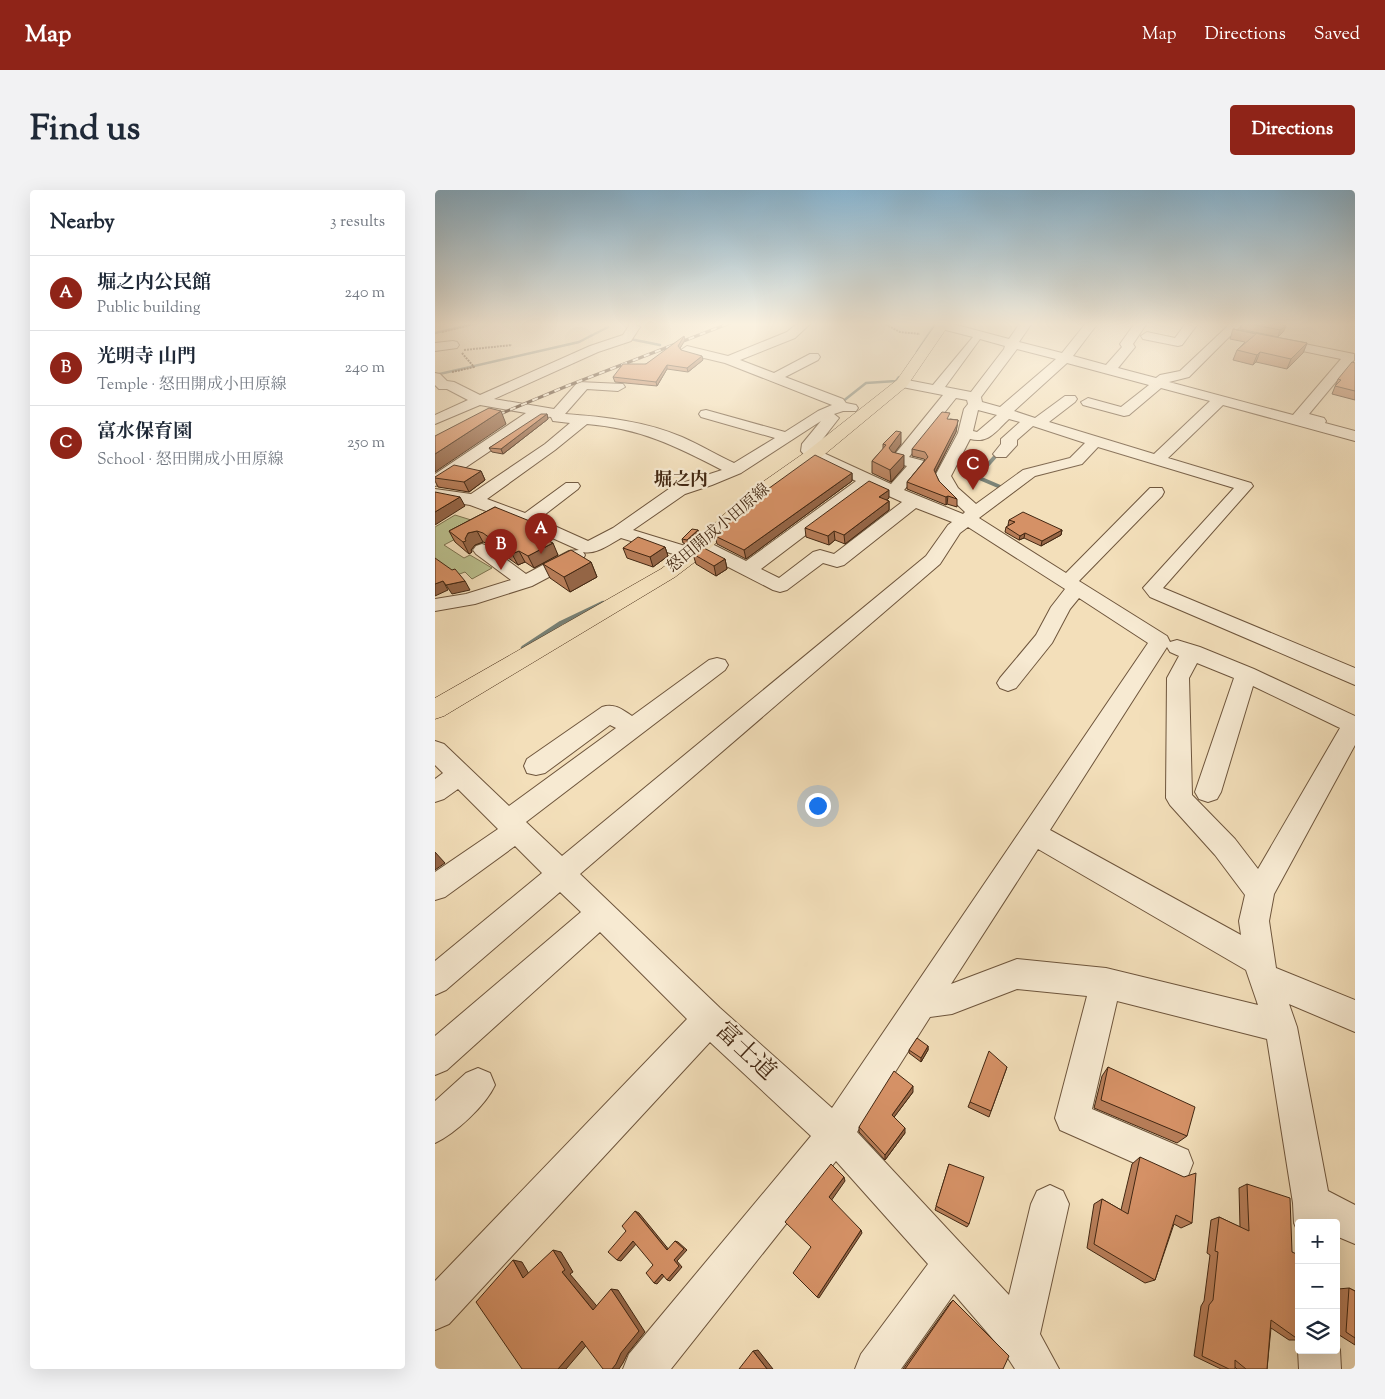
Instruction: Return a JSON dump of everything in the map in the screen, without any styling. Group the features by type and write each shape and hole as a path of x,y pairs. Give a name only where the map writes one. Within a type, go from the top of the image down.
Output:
{"main road":[{"name":"怒田開成小田原線","path":"435,710 668,573 754,497 813,455 902,383 906,378"}],"street":[{"path":"440,378 444,386 449,385 481,401 557,414 558,418 605,421 630,426 676,440 735,470"},
{"path":"435,420 531,378"},
{"path":"775,378 837,402 841,406"},
{"path":"936,390 945,378"},
{"path":"619,532 692,551 748,569 780,586 820,556 837,561 912,500 932,480 965,433 974,400 989,378"},
{"path":"965,433 980,437 1044,378"},
{"path":"1001,454 1009,445 1009,439 1083,393 1100,378"},
{"path":"1135,378 1355,436"},
{"path":"1083,393 1124,412 1165,378"},
{"path":"1333,378 1300,416 1355,430"},
{"path":"902,383 953,393 1034,422 1245,486 1153,588 1157,593 1355,677"},
{"path":"557,414 583,385 618,387"},
{"path":"893,492 919,464 899,459 953,393"},
{"path":"1157,460 1219,400"},
{"path":"841,406 810,444 809,452 813,455 912,500 970,517 1160,641 1246,674 1353,722 1354,725 1260,892 1254,921 1261,970 1281,1027 1312,1213 1355,1224"},
{"path":"435,606 468,600 525,582 619,532 679,490 706,482 735,470 823,414 841,406 868,410"},
{"path":"435,481 481,452 539,411"},
{"path":"707,414 787,437"},
{"path":"473,500 550,447 583,420"},
{"path":"435,980 565,878 933,560 954,529 1029,473 1076,461 1095,441"},
{"path":"748,569 867,480"},
{"path":"932,480 949,489 969,508 970,517"},
{"path":"527,520 572,486"},
{"path":"1008,683 1045,638 1073,584 1156,492"},
{"path":"435,494 473,500 527,520 589,548"},
{"path":"482,550 525,582"},
{"path":"644,1369 835,1134 1160,641"},
{"path":"1192,652 1178,678 1179,798 1225,847 1260,892"},
{"path":"435,888 633,728 717,665"},
{"path":"1208,792 1246,674"},
{"path":"536,766 610,713 633,728"},
{"name":"富士道","path":"435,750 709,1019 835,1134 953,1263 1029,1353"},
{"path":"435,792 460,774"},
{"path":"1033,833 1261,970 1355,1016"},
{"path":"435,1058 601,913"},
{"path":"920,1003 952,999 1017,974 1106,984 1281,1027"},
{"path":"1106,984 1072,1118 1175,1163"},
{"path":"435,1310 709,1019"},
{"path":"435,1125 478,1085"},
{"path":"1029,1353 1050,1204"},
{"path":"876,1369 953,1263"},
{"path":"1319,1354 1320,1369"}],"green space":[{"path":"455,515 484,524 444,545 464,558 470,555 492,568 472,579 465,572 457,575 435,559 435,527"}],"building":[{"path":"622,378 659,378 656,382"},
{"path":"1355,378 1355,391 1335,386 1341,380 1338,379"},
{"path":"489,408 501,411 435,454 435,436"},
{"path":"942,412 950,413 947,419 958,420 934,470 939,481 957,499 946,497 907,482 928,457 925,452 912,449"},
{"path":"541,414 547,414 501,449 489,448"},
{"path":"896,431 901,432 889,448 892,452 904,455 890,470 872,461 886,445 883,444"},
{"path":"815,455 852,473 744,550 715,536 761,494"},
{"path":"454,465 481,471 464,482 435,478"},
{"path":"869,481 889,490 879,497 889,501 844,535 834,531 828,536 805,528"},
{"path":"435,492 460,497 435,512"},
{"path":"495,507 547,528 536,535 553,543 528,556 519,551 512,554 483,533 477,531 468,533 466,541 463,542 449,531"},
{"path":"1023,512 1062,530 1042,541 1025,533 1020,536 1006,527 1015,522 1009,520"},
{"path":"692,529 698,530 687,540 682,539"},
{"path":"638,537 665,547 650,557 623,548"},
{"path":"702,547 725,559 714,566 693,554"},
{"path":"571,550 591,562 564,577 543,564"},
{"path":"435,558 452,570 455,569 465,581 446,585 443,581 435,584"},
{"path":"917,1038 928,1046 921,1058 909,1050"},
{"path":"989,1051 1007,1067 991,1111 970,1102"},
{"path":"1108,1067 1195,1107 1187,1136 1101,1100"},
{"path":"894,1071 913,1086 892,1115 905,1128 885,1155 859,1127"},
{"path":"1140,1157 1184,1177 1196,1173 1192,1223 1176,1215 1155,1280 1094,1244 1102,1199 1128,1214"},
{"path":"831,1164 844,1177 829,1197 861,1230 817,1297 793,1273 811,1247 785,1222"},
{"path":"949,1164 984,1177 969,1224 936,1206"},
{"path":"1247,1184 1290,1198 1292,1252 1295,1253 1295,1337 1271,1320 1267,1369 1246,1369 1235,1360 1235,1369 1229,1369 1202,1356 1209,1305 1213,1300 1218,1252 1215,1251 1219,1217 1249,1231"},
{"path":"635,1211 667,1250 675,1241 684,1249 674,1260 679,1266 667,1280 662,1274 654,1283 646,1273 653,1265 633,1241 617,1260 608,1252 626,1231 622,1226"},
{"path":"553,1250 565,1270 562,1272 593,1310 611,1289 639,1331 621,1353 612,1369 603,1369 582,1341 558,1369 522,1369 476,1302 513,1260 523,1278"},
{"path":"1349,1288 1355,1291 1355,1338 1346,1332"},
{"path":"953,1300 1009,1356 1003,1369 905,1369"},
{"path":"753,1351 767,1369 739,1369"}],"waterway":[{"path":"841,405 842,402 866,383 896,381 898,378"},
{"path":"1000,451 977,477 1005,489"},
{"path":"523,648 561,623 603,603"}],"railway":[{"path":"488,419 588,378"}],"place":[{"name":"富水保育園","path":"973,490"},
{"name":"堀之内公民館","path":"541,554"},
{"name":"光明寺 山門","path":"501,570"}],"district":[{"name":"堀之内","path":"681,481"}]}
